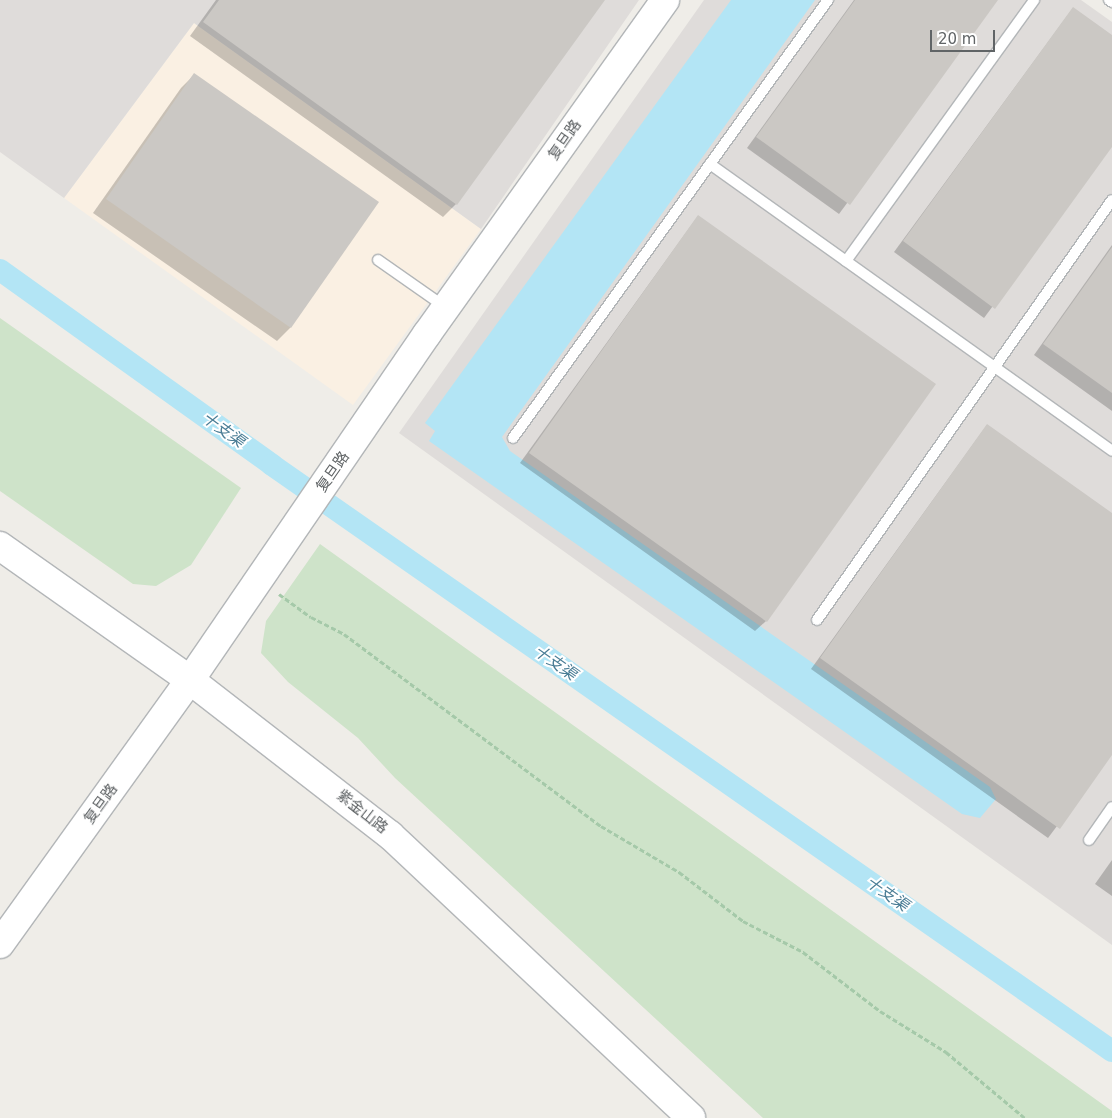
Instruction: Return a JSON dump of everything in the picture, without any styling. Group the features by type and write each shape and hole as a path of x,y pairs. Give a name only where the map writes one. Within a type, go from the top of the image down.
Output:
{"street":[{"name":"复旦路","path":"0,944 190,680 446,308 664,0"},
{"name":"紫金山路","path":"0,546 190,680 390,835 690,1118"}],"lane":[{"path":"513,438 828,0"},
{"path":"846,261 1034,0"},
{"path":"710,164 1112,451"},
{"path":"817,620 1112,200"},
{"path":"378,260 446,308"},
{"path":"1089,840 1112,807"}],"path":[{"path":"264,572 311,617 344,634 601,826 679,872 743,920 803,952 880,1011 946,1052 1025,1118"}],"shaded area":[{"path":"0,0 639,0 481,229 194,23 64,198 0,152"},
{"path":"704,0 1081,0 1112,22 1112,945 399,433"},
{"path":"194,23 481,229 353,405 64,198"}],"green space":[{"path":"0,318 241,488 191,565 156,586 133,584 0,491"},
{"path":"320,544 1112,1111 1112,1118 763,1118 395,778 358,738 288,682 261,653 266,621"}],"water":[{"path":"731,0 815,0 502,437 510,451 990,787 996,799 980,818 962,814 429,441 435,431 425,423"}],"building":[{"path":"219,0 605,0 457,205 203,22"},
{"path":"855,0 998,0 850,205 756,137"},
{"path":"1073,7 1112,35 1112,147 995,309 903,241"},
{"path":"194,73 379,202 291,328 106,199"},
{"path":"698,215 936,384 767,622 529,453"},
{"path":"1112,247 1112,393 1043,344"},
{"path":"987,424 1112,513 1112,755 1060,829 820,658"}],"waterway":[{"name":"十支渠","path":"0,270 272,465 1112,1051"}]}
